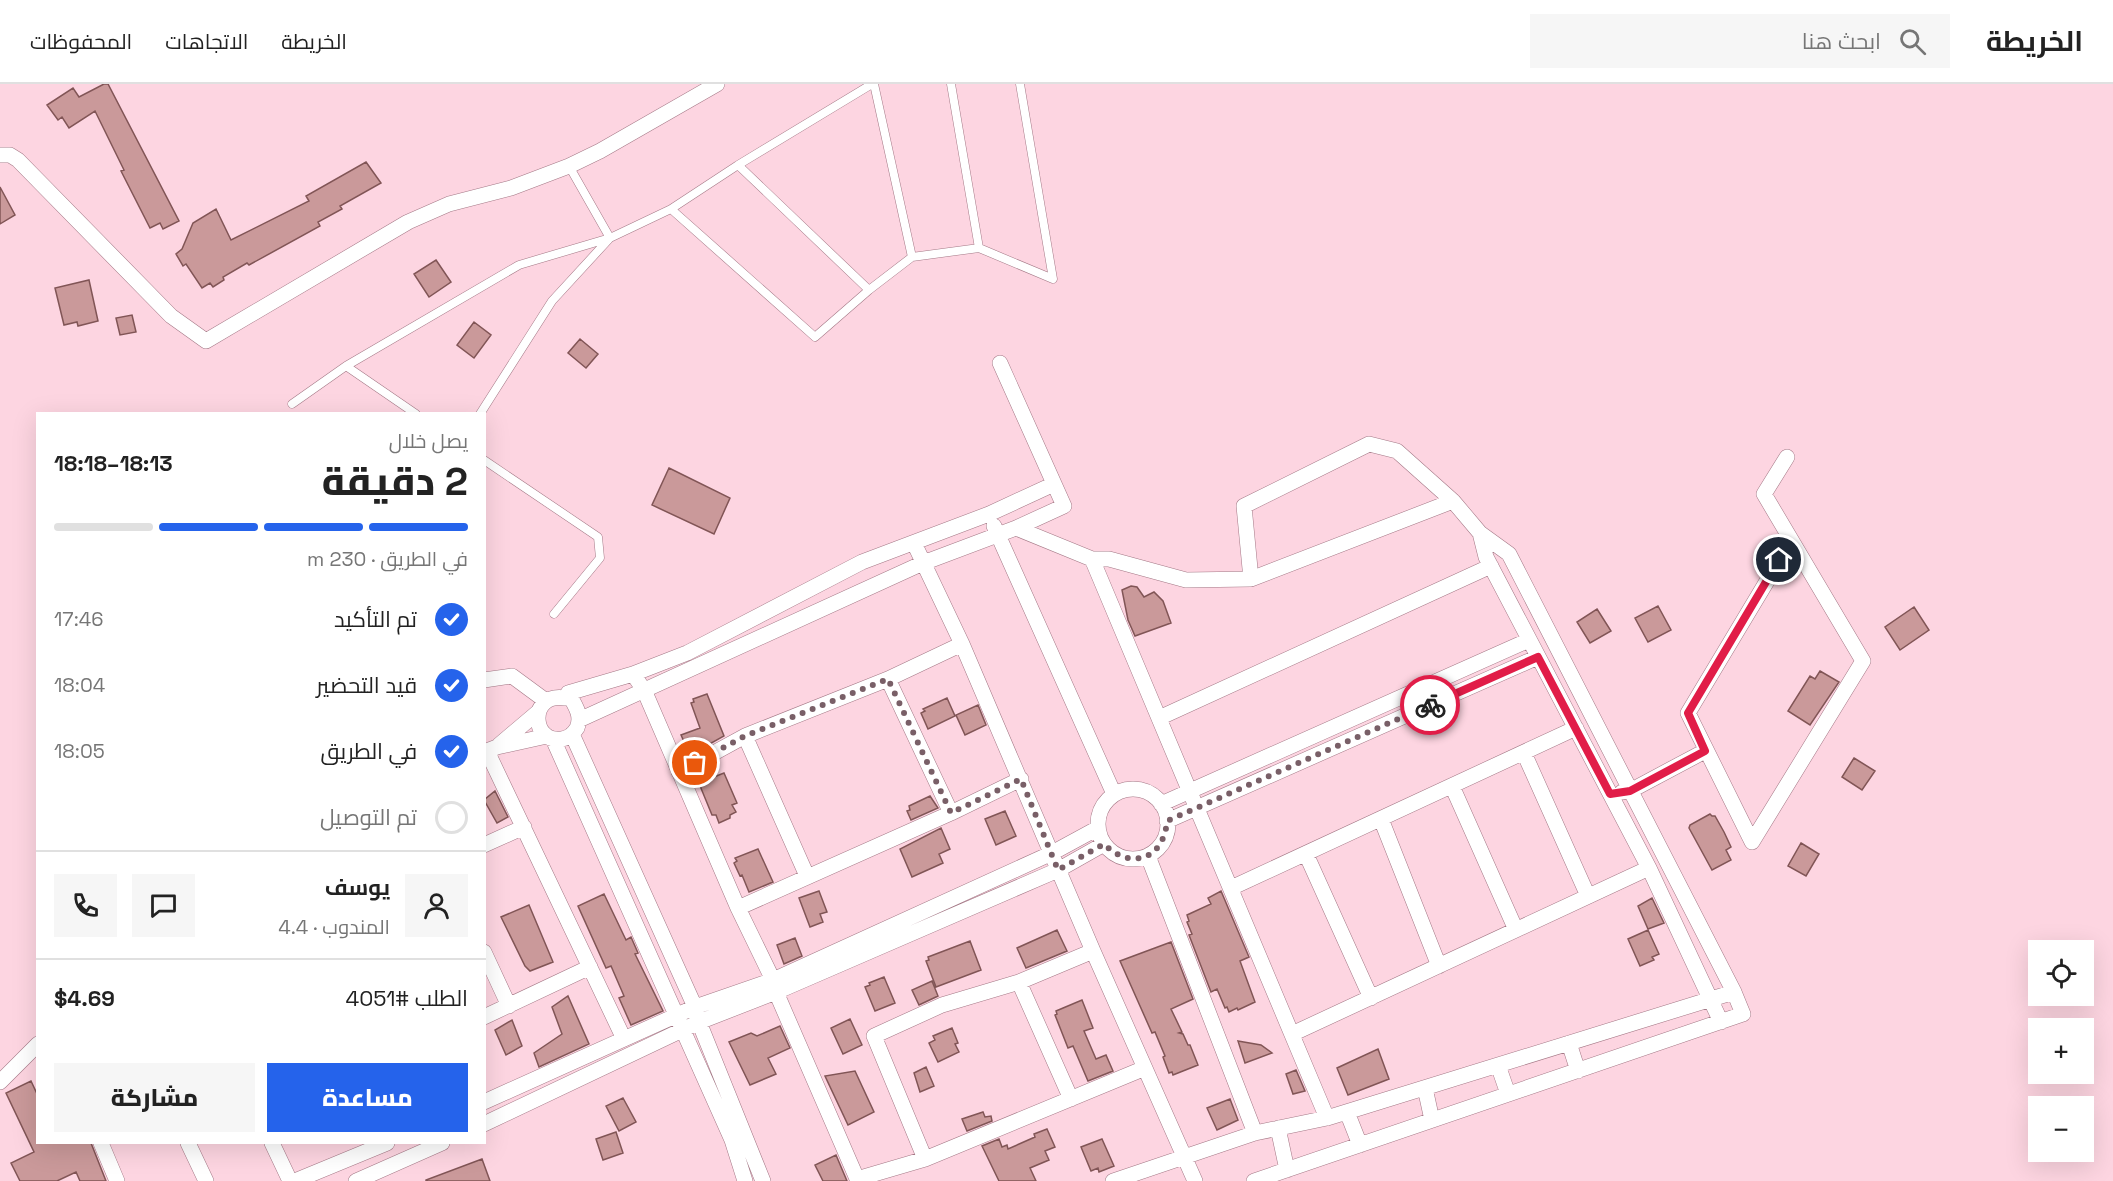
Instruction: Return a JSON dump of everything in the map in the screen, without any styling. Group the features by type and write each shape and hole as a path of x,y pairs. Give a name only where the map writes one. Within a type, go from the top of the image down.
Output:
{"street":[{"path":"0,154 10,155 18,160 171,316 206,341 408,222 449,204 511,188 569,166 600,151 717,84"},
{"path":"579,720 923,563 1016,528 1064,506 1000,363"},
{"path":"1251,579 1244,506 1369,444 1398,451 1453,501 1480,533 1509,554 1734,992 1743,1014 1254,1181"},
{"path":"1787,457 1764,494 1863,661 1752,842 1688,713 1791,541"},
{"path":"490,750 542,707 558,697 565,698 568,693 633,674 687,652 862,562 989,514 1054,484"},
{"path":"1016,528 1092,559 1109,559 1186,580 1251,579 1453,501"},
{"path":"989,514 1114,794"},
{"path":"1480,533 1486,557 1649,868 1721,1022"},
{"path":"914,543 962,644 1093,951 1195,1181"},
{"path":"1092,559 1327,1118"},
{"path":"1159,718 1491,566"},
{"path":"1161,804 1529,640"},
{"path":"679,772 745,736 888,679 962,644"},
{"path":"1167,821 1538,657"},
{"path":"633,674 644,690 858,1180 925,1159 1145,1068"},
{"path":"486,680 512,676 542,707"},
{"path":"888,679 951,813"},
{"path":"490,750 550,737 566,738 572,734 576,730 579,713 568,693"},
{"path":"542,707 539,726 550,737 683,1030 732,1140 745,1181"},
{"path":"1231,888 1576,728"},
{"path":"572,734 695,1007 763,1181"},
{"path":"745,736 807,876"},
{"path":"490,750 624,1039"},
{"path":"1610,794 1630,791 1705,751"},
{"path":"1524,753 1588,896"},
{"path":"738,908 951,813 1021,779"},
{"path":"1452,786 1515,930"},
{"path":"1123,790 1144,791 1154,796 1161,804 1167,821 1166,835 1159,847 1148,855 1136,859 1124,858 1113,853 1104,844 1098,828 1100,811 1114,794 1123,790"},
{"path":"1381,819 1439,966"},
{"path":"486,844 524,827"},
{"path":"486,1123 1052,853 1098,828"},
{"path":"486,1101 695,1007 774,986 1058,870 1104,844"},
{"path":"1306,854 1371,998"},
{"path":"1148,855 1255,1133"},
{"path":"1292,1034 1649,868"},
{"path":"925,1159 874,1036 942,1005 1019,982 1093,951"},
{"path":"486,956 509,1006"},
{"path":"486,1016 590,967"},
{"path":"1019,982 1071,1099"},
{"path":"1113,1181 1255,1133 1327,1118 1734,992"},
{"path":"1569,1043 1578,1071"},
{"path":"0,1082 36,1046"},
{"path":"1498,1065 1508,1094"},
{"path":"1425,1088 1432,1120"},
{"path":"1347,1112 1360,1145"},
{"path":"1278,1128 1287,1170"},
{"path":"101,1144 117,1181"},
{"path":"188,1144 206,1181"},
{"path":"272,1144 290,1181"},
{"path":"295,1181 385,1144"},
{"path":"356,1181 440,1144"}],"lane":[{"path":"292,404 346,366 519,265 610,238 671,209 738,165 873,84 912,257"},
{"path":"951,84 979,248"},
{"path":"671,209 815,337 869,290 912,257 979,248 1053,279 1020,84"},
{"path":"738,165 869,290"},
{"path":"569,166 610,238"},
{"path":"481,412 552,301 610,238"},
{"path":"346,366 413,412"},
{"path":"486,461 598,537 600,558 554,614"}],"building":[{"path":"108,84 179,221 163,229 160,223 150,228 121,171 124,170 95,111 69,128 62,117 58,120 47,105 73,88 79,97"},
{"path":"366,162 381,183 340,206 342,209 318,222 320,226 249,265 247,263 223,277 224,280 213,287 210,283 202,288 186,264 183,266 176,254 182,249 193,223 216,209 231,240 309,201 306,196"},
{"path":"0,187 15,215 0,224"},
{"path":"436,260 451,282 429,297 414,274"},
{"path":"89,280 98,321 78,326 77,322 64,325 55,288"},
{"path":"132,315 136,332 120,335 116,318"},
{"path":"474,322 491,335 474,358 457,345"},
{"path":"580,339 598,354 586,368 568,353"},
{"path":"669,468 730,498 714,534 652,505"},
{"path":"1131,586 1137,587 1144,597 1154,592 1163,601 1171,623 1135,636 1128,620 1122,590"},
{"path":"1658,606 1671,630 1648,642 1635,618"},
{"path":"1914,607 1929,630 1900,650 1885,627"},
{"path":"1597,609 1611,631 1590,643 1577,622"},
{"path":"1820,671 1839,682 1810,725 1788,711 1810,676 1815,679"},
{"path":"707,694 724,736 690,755 681,735 700,728 691,703 694,702 693,699"},
{"path":"947,698 955,716 928,729 921,713 925,711 923,709"},
{"path":"978,705 986,725 965,735 956,715"},
{"path":"1854,758 1875,771 1862,790 1842,777"},
{"path":"724,773 737,803 732,805 736,812 719,823 716,815 712,815 698,781 713,774 714,777"},
{"path":"495,791 508,817 497,823 486,804 486,798"},
{"path":"930,796 938,808 911,820 907,811 910,810 909,806"},
{"path":"1005,811 1016,836 996,845 985,819"},
{"path":"1710,814 1715,816 1731,847 1726,850 1731,860 1712,870 1689,828 1690,825"},
{"path":"941,828 950,849 939,854 943,863 912,877 900,849"},
{"path":"1801,843 1819,854 1806,876 1788,866"},
{"path":"758,849 773,882 749,892 734,863 737,861 735,858"},
{"path":"819,891 827,912 820,914 823,922 810,927 799,898"},
{"path":"1221,891 1249,957 1240,961 1255,1002 1229,1012 1217,989 1211,992 1189,935 1192,934 1187,922 1189,921 1187,915 1211,904 1208,898"},
{"path":"604,894 626,940 631,937 638,953 635,954 663,1011 631,1025 619,998 624,996 611,966 606,968 578,906"},
{"path":"1652,898 1664,923 1648,929 1638,906"},
{"path":"529,905 553,962 530,971 525,966 501,917"},
{"path":"1057,930 1067,951 1026,968 1017,948"},
{"path":"1648,930 1659,954 1652,957 1654,960 1640,966 1628,939"},
{"path":"795,938 802,956 784,964 777,945"},
{"path":"970,941 981,970 936,987 926,961 929,960 928,957"},
{"path":"1171,942 1193,999 1171,1009 1182,1032 1179,1033 1183,1034 1190,1045 1198,1065 1173,1075 1172,1072 1169,1073 1155,1032 1152,1033 1120,961"},
{"path":"884,977 895,1003 875,1011 865,987"},
{"path":"932,981 938,996 919,1005 912,990"},
{"path":"568,996 589,1044 539,1067 534,1053 562,1034 552,1007"},
{"path":"1082,1000 1093,1028 1084,1031 1096,1059 1106,1055 1113,1071 1088,1081 1073,1046 1068,1048 1055,1015 1056,1011"},
{"path":"850,1019 862,1045 843,1054 831,1028"},
{"path":"512,1020 522,1046 506,1055 495,1030"},
{"path":"780,1026 790,1048 768,1058 776,1074 750,1085 729,1042 751,1033 757,1036"},
{"path":"952,1028 959,1052 938,1062 929,1043 935,1040 933,1036"},
{"path":"1238,1041 1261,1045 1272,1053 1245,1063"},
{"path":"1378,1049 1389,1079 1348,1095 1337,1068"},
{"path":"926,1067 934,1086 920,1092 914,1073"},
{"path":"1296,1070 1305,1091 1293,1094 1286,1074"},
{"path":"855,1071 874,1112 848,1125 825,1076"},
{"path":"31,1081 36,1092 36,1144 91,1144 106,1181 80,1181 76,1172 57,1181 20,1181 11,1163 34,1152 6,1093"},
{"path":"623,1098 636,1122 619,1131 606,1106"},
{"path":"1230,1099 1238,1120 1217,1130 1207,1108"},
{"path":"983,1112 985,1117 991,1116 992,1121 967,1131 962,1119"},
{"path":"1047,1129 1055,1147 1045,1151 1049,1160 1030,1168 1036,1181 999,1181 982,1146 999,1139 1002,1147 1007,1145 1008,1149"},
{"path":"616,1132 623,1153 603,1160 596,1139"},
{"path":"1102,1139 1114,1166 1099,1172 1098,1168 1091,1171 1081,1147"},
{"path":"836,1155 847,1181 823,1181 815,1165"},
{"path":"482,1159 490,1181 426,1181 426,1180"}],"way so far":[{"path":"695,763 745,736 888,679 951,813 1021,779 1058,870 1104,844 1113,853 1124,858 1136,859 1148,855 1159,847 1166,835 1167,821 1430,705"}],"route":[{"path":"1430,705 1538,657 1610,794 1630,791 1705,751 1688,713 1779,560"}]}
